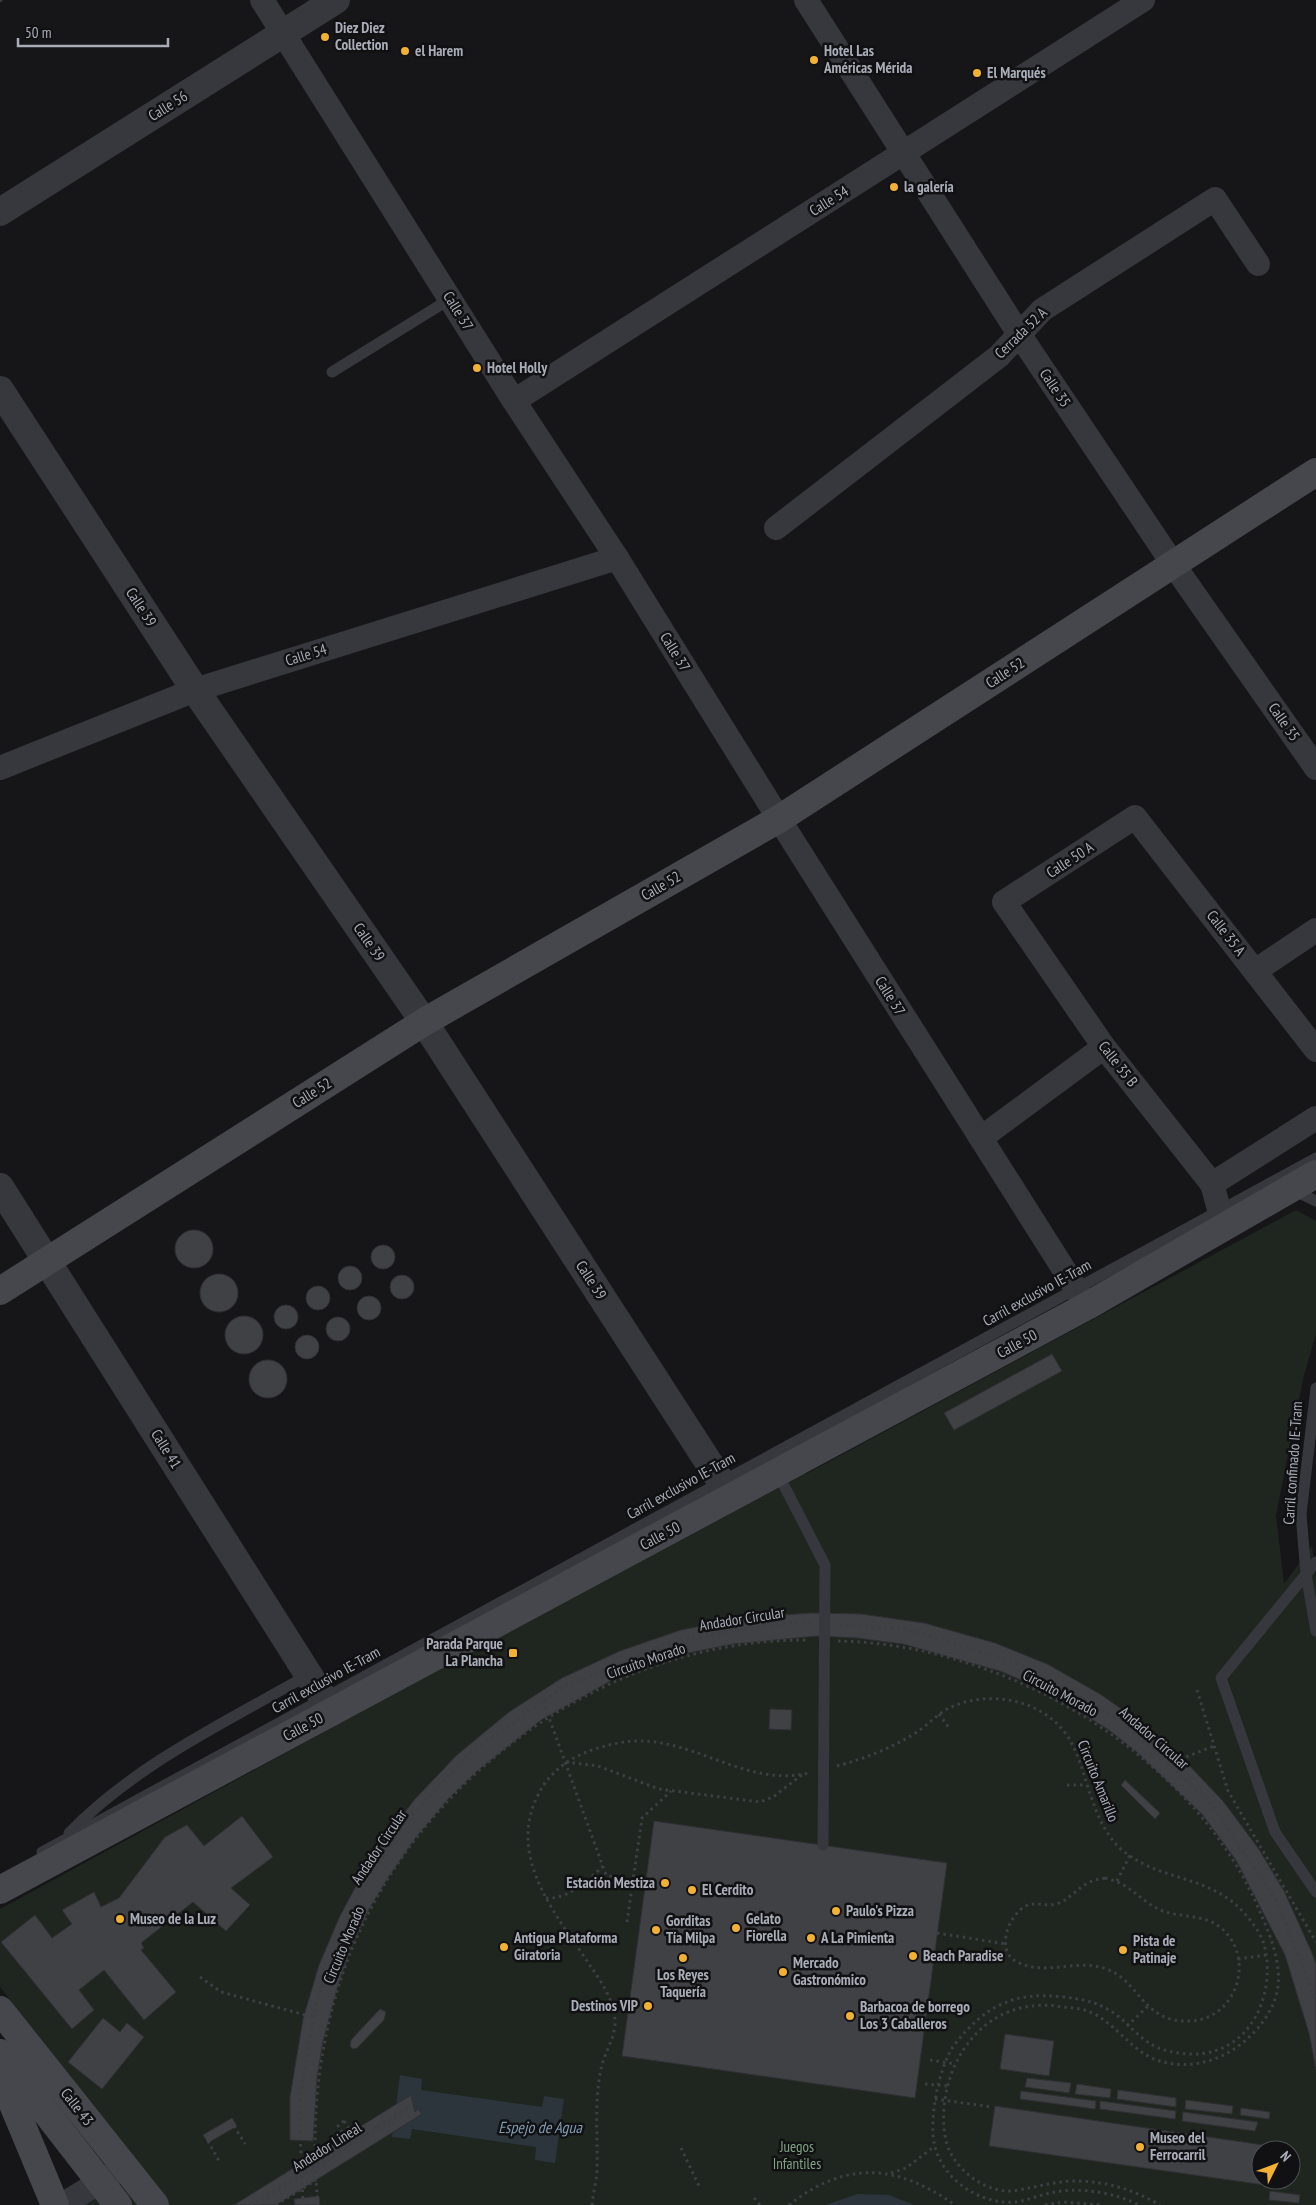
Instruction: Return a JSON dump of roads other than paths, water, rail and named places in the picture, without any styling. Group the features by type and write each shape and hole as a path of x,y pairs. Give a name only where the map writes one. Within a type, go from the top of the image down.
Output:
{"main road":[{"name":"Calle 52","path":"0,1291 424,1022 779,819 1316,472"},
{"name":"Calle 50","path":"8,1879 726,1490 777,1472 1282,1185 1316,1174"},
{"name":"Calle 43","path":"0,2010 155,2205"},
{"name":"Calle 43","path":"0,2052 118,2205"},
{"path":"0,2073 55,2205"}],"street":[{"name":"Calle 37","path":"262,0 514,400 617,558 1081,1298"},
{"name":"Calle 56","path":"0,212 336,0"},
{"name":"Calle 35","path":"806,0 1019,334 1173,564 1316,768"},
{"name":"Calle 54","path":"514,400 1143,0"},
{"name":"Cerrada 52 A","path":"776,528 999,356 1042,310 1214,199 1258,264"},
{"name":"Calle 39","path":"0,390 195,690 424,1022 726,1490"},
{"name":"Calle 54","path":"0,768 195,690 617,558"},
{"name":"Calle 50 A","path":"1004,902 1135,817"},
{"name":"Calle 35 A","path":"1135,817 1316,1050"},
{"name":"Calle 35 B","path":"1004,902 1104,1047 1212,1184 1222,1219"},
{"path":"1255,971 1316,930"},
{"path":"981,1138 1104,1047"},
{"path":"1212,1184 1316,1118"},
{"name":"Calle 41","path":"0,1187 328,1705"},
{"path":"62,2205 124,2166"}],"lane":[{"path":"332,372 450,299"},
{"path":"1316,1158 1282,1185 1316,1201"},
{"name":"Carril exclusivo IE-Tram","path":"726,1490 1081,1298"},
{"name":"Carril confinado IE-Tram","path":"1316,1388 1302,1514 1306,1574 1316,1631"},
{"path":"777,1472 825,1565 823,1845"},
{"path":"1316,1562 1221,1678 1275,1832 1316,1892"},
{"path":"30,1859 61,1841 95,1806 147,1768 308,1675"},
{"name":"Carril exclusivo IE-Tram","path":"61,1841 328,1705"},
{"path":"0,1878 8,1879"}],"water":[{"name":"Espejo de Agua","path":"400,2075 422,2079 421,2090 542,2107 544,2096 564,2099 555,2163 535,2160 536,2147 412,2129 410,2139 392,2137"},
{"path":"857,2194 889,2195 914,2205 826,2205"}],"place":[{"name":"Diez Diez Collection","path":"325,37"},
{"name":"el Harem","path":"405,51"},
{"name":"Hotel Las Américas Mérida","path":"814,60"},
{"name":"El Marqués","path":"977,73"},
{"name":"la galería","path":"894,187"},
{"name":"Hotel Holly","path":"477,368"},
{"name":"Parada Parque La Plancha","path":"513,1653"},
{"name":"Estación Mestiza","path":"665,1883"},
{"name":"El Cerdito","path":"692,1890"},
{"name":"Paulo's Pizza","path":"836,1911"},
{"name":"Museo de la Luz","path":"120,1919"},
{"name":"Gelato Fiorella","path":"736,1928"},
{"name":"Gorditas Tía Milpa","path":"656,1930"},
{"name":"A La Pimienta","path":"811,1938"},
{"name":"Antigua Plataforma Giratoria","path":"504,1947"},
{"name":"Pista de Patinaje","path":"1123,1950"},
{"name":"Beach Paradise","path":"913,1956"},
{"name":"Los Reyes Taquería","path":"683,1958"},
{"name":"Mercado Gastronómico","path":"783,1972"},
{"name":"Destinos VIP","path":"648,2006"},
{"name":"Barbacoa de borrego Los 3 Caballeros","path":"850,2016"},
{"name":"Museo del Ferrocarril","path":"1140,2147"}],"park label":[{"name":"Juegos Infantiles","path":"797,2156"}]}
